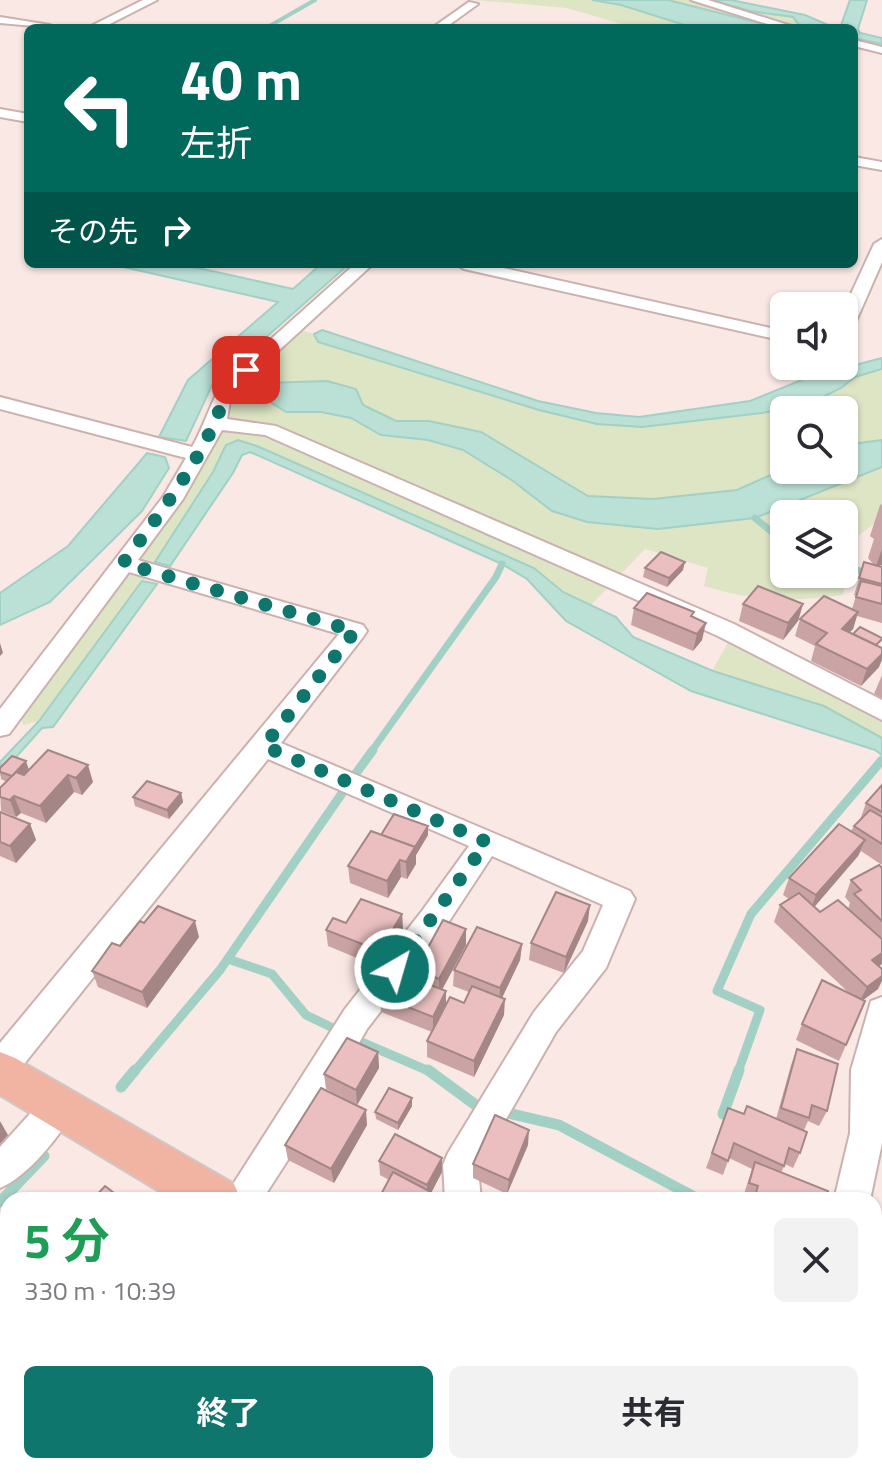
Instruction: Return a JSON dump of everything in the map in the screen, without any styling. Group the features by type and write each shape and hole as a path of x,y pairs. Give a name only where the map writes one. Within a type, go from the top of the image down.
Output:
{"main road":[{"path":"0,1070 204,1192"}],"street":[{"path":"101,24 152,0"},
{"path":"696,0 778,24"},
{"path":"444,24 473,4"},
{"path":"0,20 25,24"},
{"path":"858,44 882,50"},
{"path":"0,113 24,117"},
{"path":"858,162 882,166"},
{"path":"858,297 880,249"},
{"path":"0,727 172,499 216,423 221,401 231,385 361,268"},
{"path":"482,268 770,333"},
{"path":"0,403 198,455"},
{"path":"216,423 245,425 284,436 726,630 882,711"},
{"path":"0,1070 355,631 123,563"},
{"path":"264,746 620,899 595,959 545,1022 460,1165 462,1192"},
{"path":"246,1192 356,1019 433,920 487,842"},
{"path":"854,1192 867,1133 867,1070 882,1011"},
{"path":"0,1171 38,1133 58,1107"}],"green space":[{"path":"475,0 592,0 621,5 681,24 621,24 567,8"},
{"path":"646,0 711,0 750,11 793,17 798,24 752,24"},
{"path":"301,330 314,334 318,342 539,410 597,424 770,398 770,475 737,490 653,499 588,496 481,432 429,421 396,421 363,405 327,381 264,383 286,412 321,412 351,418 381,435 428,440 463,450 513,481 552,511 755,518 770,512 770,588 845,588 843,595 773,599 740,595 704,586 708,568 645,549 591,605 563,592 534,568 238,440 226,446 163,553 39,721 23,725 21,713 216,436 240,384"},
{"path":"882,369 882,440 858,443 858,396 787,396 841,388 851,380 858,380 858,376"},
{"path":"882,467 882,517 858,536 858,500 800,500 840,484 858,484 858,477"},
{"path":"729,641 882,718 882,738 824,706 712,671"}],"water":[{"path":"592,0 668,0 763,24 681,24 621,5"},
{"path":"711,0 731,0 805,15 826,24 798,24 793,17 750,11"},
{"path":"850,0 867,0 858,29 858,24 841,24"},
{"path":"858,29 860,33 882,38 882,44 858,39"},
{"path":"128,268 198,268 293,289 317,268 344,268 212,385 186,441 159,437 188,380 278,302"},
{"path":"322,330 538,401 596,413 639,417 750,401 802,380 851,380 825,396 770,396 770,411 762,413 642,427 597,424 539,410 318,342 314,334"},
{"path":"882,358 882,369 858,376 858,364"},
{"path":"327,381 356,389 363,405 396,421 429,421 481,432 588,496 653,499 737,490 770,475 770,484 840,484 800,500 770,500 770,512 755,518 658,529 587,522 552,511 513,481 463,450 428,440 381,435 351,418 321,412 286,412 256,393 264,383"},
{"path":"238,440 534,568 563,592 616,617 633,637 713,671 824,706 882,738 882,755 875,750 691,691 566,621 527,579 502,564 250,452 242,455 170,566 155,562 213,472 226,445"},
{"path":"882,440 882,467 858,477 858,443"},
{"path":"147,453 165,457 169,468 142,511 50,602 0,625 0,593 68,546"},
{"path":"142,581 157,584 53,727 42,728 0,775 0,762 39,721"}],"building":[{"path":"661,552 685,562 669,578 645,568"},
{"path":"864,562 882,567 882,584 859,578"},
{"path":"861,581 882,586 882,604 856,597"},
{"path":"758,586 803,604 788,623 743,604"},
{"path":"647,593 694,612 691,616 706,623 697,634 634,608"},
{"path":"824,596 858,612 842,629 882,648 882,654 867,669 816,644 827,633 800,619"},
{"path":"860,627 882,639 876,645 853,634"},
{"path":"48,750 88,765 76,778 68,775 40,806 14,796 10,800 0,797 0,788 16,772 24,775"},
{"path":"12,756 26,761 12,776 0,772 0,768"},
{"path":"147,781 181,793 167,810 133,797"},
{"path":"882,785 882,812 866,803"},
{"path":"870,810 882,817 882,844 854,826"},
{"path":"0,812 30,824 10,846 0,842"},
{"path":"394,814 428,826 415,847 381,835"},
{"path":"839,824 865,840 816,895 789,878"},
{"path":"371,831 415,847 406,862 400,860 387,881 348,866"},
{"path":"879,865 882,868 882,921 854,894 861,890 851,880"},
{"path":"556,892 590,905 566,957 531,943"},
{"path":"799,893 820,912 838,900 882,939 882,953 872,960 882,969 882,976 867,987 780,905"},
{"path":"361,899 402,914 380,951 326,930 333,918 346,923"},
{"path":"158,906 195,921 142,992 92,971 112,943 120,946 140,921 144,923"},
{"path":"443,920 466,929 439,979 407,966 416,950 425,953"},
{"path":"477,927 522,944 500,988 454,970"},
{"path":"395,971 446,991 433,1017 380,996"},
{"path":"822,980 865,1001 846,1045 802,1024"},
{"path":"472,986 505,999 474,1061 427,1041 450,997 464,1003"},
{"path":"347,1038 378,1052 356,1090 324,1074"},
{"path":"797,1049 838,1064 827,1111 812,1105 809,1118 781,1108"},
{"path":"321,1088 366,1110 331,1169 285,1145"},
{"path":"389,1088 412,1098 398,1123 375,1112"},
{"path":"747,1106 807,1132 800,1153 789,1148 784,1166 734,1143 728,1161 712,1153 728,1108 744,1114"},
{"path":"495,1115 529,1130 509,1180 473,1164"},
{"path":"395,1134 442,1158 427,1185 379,1161"},
{"path":"755,1162 828,1191 756,1192 758,1186 749,1183"},
{"path":"393,1172 431,1192 382,1192"}],"waterway":[{"path":"273,24 315,0"},
{"path":"755,518 770,530"},
{"path":"371,752 496,577 502,564"},
{"path":"858,570 864,572"},
{"path":"354,776 373,750"},
{"path":"738,1072 760,1010 717,991 751,914 882,760"},
{"path":"134,1072 220,970 345,789"},
{"path":"228,959 272,974 306,1015 333,1028"},
{"path":"359,1041 430,1072"},
{"path":"121,1087 135,1070"},
{"path":"723,1114 739,1070"},
{"path":"430,1072 477,1106"},
{"path":"512,1114 559,1125 685,1192"},
{"path":"10,1192 44,1156"}],"route":[{"path":"246,370 221,401 216,423 172,499 123,563 355,631 264,746 487,842 395,969"}]}
